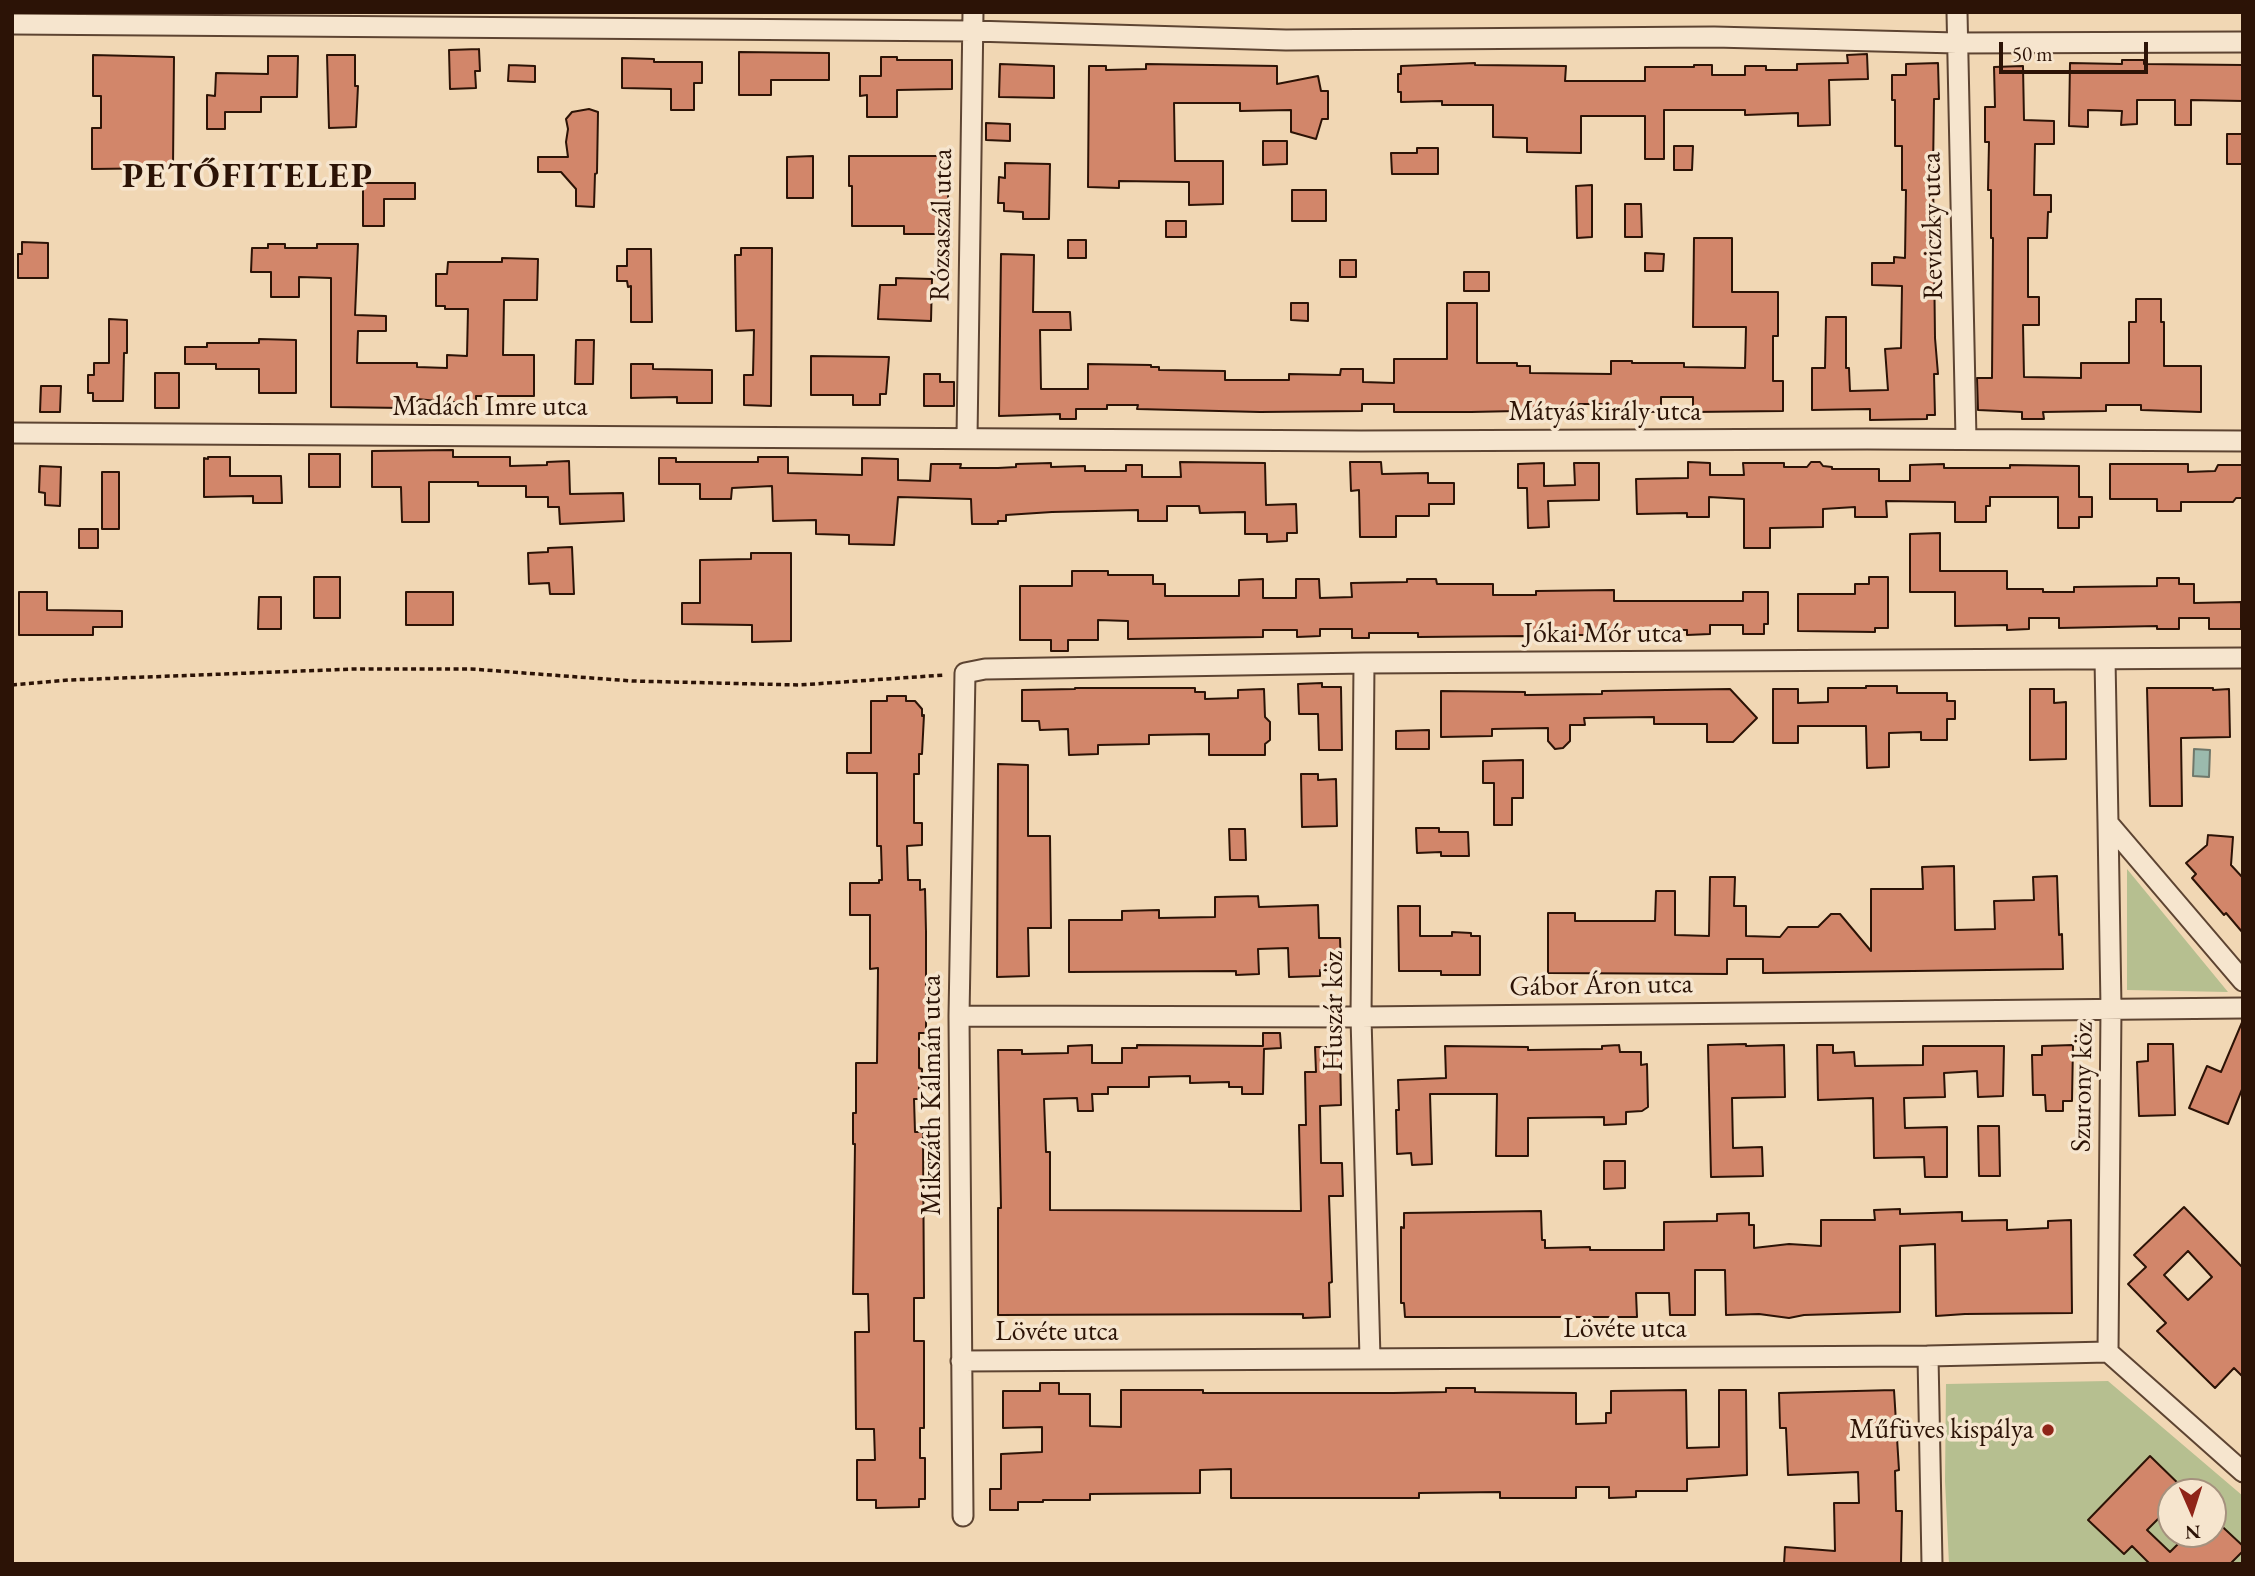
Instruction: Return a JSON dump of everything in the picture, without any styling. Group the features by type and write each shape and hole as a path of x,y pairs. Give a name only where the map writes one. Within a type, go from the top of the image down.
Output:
{"street":[{"name":"Reviczky utca","path":"1957,12 1966,439"},
{"path":"12,24 973,22 1286,40 1714,37 1957,43 2243,42"},
{"name":"Rózsaszál utca","path":"967,438 973,22"},
{"name":"Madách Imre utca","path":"12,433 967,438"},
{"name":"Mátyás király utca","path":"967,438 1347,441 2243,441"},
{"name":"Jókai Mór utca","path":"965,673 985,669 1364,663 2243,658"},
{"path":"2105,659 2108,823 2243,981"},
{"name":"Huszár köz","path":"1364,663 1361,1017 1370,1358"},
{"name":"Mikszáth Kálmán utca","path":"962,1516 959,1016 965,673"},
{"name":"Szurony köz","path":"2108,823 2111,1008 2108,1352"},
{"name":"Gábor Áron utca","path":"959,1016 1361,1017 2243,1008"},
{"path":"2108,1352 2243,1472"},
{"name":"Lövéte utca","path":"961,1361 1928,1356 2108,1352"},
{"path":"1928,1356 1931,1564"}],"path":[{"path":"12,685 354,669 471,669 632,681 799,685 965,673"}],"green space":[{"path":"2127,869 2228,992 2127,990"},
{"path":"2108,1381 2222,1478 2157,1478 2157,1548 2227,1548 2227,1482 2243,1496 2243,1564 1949,1564 1945,1481 1946,1384"}],"shaded area":[{"path":"2194,749 2210,750 2209,777 2193,776"}],"building":[{"path":"479,49 480,71 475,71 476,88 450,89 449,50"},
{"path":"739,52 829,53 829,80 771,80 771,95 739,95"},
{"path":"1867,54 1868,79 1829,80 1830,125 1798,126 1798,113 1745,115 1745,110 1664,110 1664,159 1645,159 1645,116 1581,116 1581,153 1527,152 1527,138 1493,137 1493,105 1442,105 1442,101 1401,102 1401,92 1398,92 1401,66 1475,63 1566,66 1565,81 1645,81 1645,67 1712,65 1712,75 1745,75 1745,66 1766,66 1766,70 1797,70 1797,64 1848,63 1847,55"},
{"path":"93,55 174,57 173,168 92,169 92,128 101,128 101,96 93,96"},
{"path":"327,55 355,55 355,86 358,86 356,127 329,128"},
{"path":"268,56 298,56 297,97 261,97 261,112 225,112 225,129 207,129 207,95 215,96 216,73 268,74"},
{"path":"881,57 897,57 897,60 952,60 952,89 897,90 897,117 867,117 867,95 860,96 860,76 881,76"},
{"path":"622,58 654,59 654,62 702,62 702,83 694,83 694,110 671,110 671,89 622,88"},
{"path":"2122,60 2144,60 2144,64 2243,65 2243,101 2191,100 2191,125 2175,125 2175,100 2137,100 2137,124 2121,125 2122,111 2088,110 2088,127 2069,126 2070,63 2122,64"},
{"path":"1938,63 1939,99 1934,99 1933,172 1935,338 1938,374 1934,374 1935,415 1927,415 1927,419 1870,420 1870,409 1812,410 1812,368 1825,368 1826,317 1846,317 1846,368 1849,368 1850,391 1888,390 1885,349 1901,348 1902,286 1872,285 1872,263 1894,263 1894,257 1905,258 1906,190 1902,190 1902,146 1895,146 1892,75 1906,75 1906,64"},
{"path":"1000,64 1054,66 1054,98 999,97"},
{"path":"1146,64 1277,66 1277,84 1318,76 1321,91 1328,91 1328,119 1322,119 1316,139 1291,132 1291,110 1240,111 1240,103 1174,103 1175,161 1223,161 1223,204 1189,205 1189,182 1119,181 1119,188 1088,187 1089,66 1106,66 1106,70 1146,69"},
{"path":"509,65 535,66 535,82 508,81"},
{"path":"2023,66 2024,120 2054,121 2054,144 2035,144 2034,195 2051,195 2051,212 2048,212 2047,238 2028,238 2028,297 2039,297 2039,325 2023,325 2024,377 2081,378 2081,363 2129,363 2129,322 2136,322 2136,299 2161,299 2164,366 2201,366 2201,412 2141,410 2141,405 2106,405 2106,411 2043,412 2044,419 2022,419 2022,412 1978,410 1977,378 1992,378 1993,238 1991,190 1988,190 1989,142 1985,142 1985,107 1995,107 1994,67"},
{"path":"589,109 598,112 594,207 576,206 576,189 561,172 538,172 538,157 568,157 566,119 572,112"},
{"path":"986,123 1010,124 1010,141 986,140"},
{"path":"2227,134 2243,134 2242,164 2227,164"},
{"path":"1263,141 1287,141 1287,164 1263,165"},
{"path":"1674,146 1693,146 1692,170 1674,170"},
{"path":"1417,148 1438,148 1438,174 1392,174 1391,153 1417,153"},
{"path":"813,156 813,198 787,198 787,157"},
{"path":"849,156 944,156 944,166 948,166 948,234 904,234 904,226 852,226"},
{"path":"1005,163 1050,164 1049,219 1023,219 1023,212 1004,211 1004,203 998,203 999,177 1005,178"},
{"path":"363,183 415,183 415,199 384,199 384,226 363,226"},
{"path":"1592,185 1592,237 1577,238 1576,186"},
{"path":"1292,190 1326,190 1326,221 1292,221"},
{"path":"1625,204 1641,204 1642,237 1625,237"},
{"path":"1166,221 1186,221 1186,237 1166,237"},
{"path":"1694,238 1732,238 1732,292 1778,292 1778,336 1773,336 1773,381 1783,381 1783,411 1693,412 1693,397 1661,397 1661,412 1610,411 1611,404 1579,404 1579,409 1517,408 1517,411 1471,412 1394,412 1394,404 1362,404 1362,411 1260,412 1137,409 1138,405 1107,405 1107,409 1076,409 1076,419 1060,419 1060,414 999,416 1001,254 1034,255 1033,312 1070,312 1071,330 1040,330 1041,389 1088,389 1088,364 1151,365 1159,367 1159,370 1225,371 1225,380 1289,380 1289,374 1340,375 1341,369 1363,369 1363,382 1394,383 1394,359 1447,359 1447,303 1477,303 1477,363 1517,363 1517,366 1530,366 1530,373 1611,374 1611,361 1684,363 1684,367 1745,368 1746,327 1693,327"},
{"path":"1068,240 1086,240 1086,258 1068,258"},
{"path":"22,242 48,243 48,278 18,278 18,254 22,254"},
{"path":"268,244 285,244 285,248 317,248 317,244 358,244 355,315 386,316 386,331 358,331 357,363 417,363 417,367 447,368 447,355 467,356 468,309 445,309 445,306 436,306 436,274 447,274 448,262 502,262 502,258 538,259 537,300 504,300 503,355 534,355 534,396 476,396 476,402 417,399 404,401 404,408 331,407 331,278 299,277 299,297 271,297 271,272 251,272 252,248 268,248"},
{"path":"741,248 772,248 771,406 744,405 744,375 753,375 754,330 736,331 735,255 741,255"},
{"path":"627,249 651,249 652,322 631,322 631,286 628,287 627,281 617,281 617,266 627,266"},
{"path":"1645,253 1664,254 1663,271 1645,271"},
{"path":"1340,260 1356,260 1356,277 1340,277"},
{"path":"1464,272 1489,272 1489,291 1464,291"},
{"path":"896,278 932,279 931,321 878,319 880,285 896,285"},
{"path":"1291,303 1308,303 1308,321 1291,320"},
{"path":"109,319 127,320 123,401 93,401 93,393 88,393 88,375 94,375 94,363 109,363"},
{"path":"259,339 296,340 296,393 259,393 259,369 216,369 216,364 185,364 185,347 207,347 207,343 259,343"},
{"path":"576,340 594,340 593,384 575,384"},
{"path":"811,356 889,357 886,394 880,394 880,405 853,405 853,395 811,395"},
{"path":"631,364 653,364 653,369 712,370 712,403 677,403 677,397 631,398"},
{"path":"155,373 179,373 179,408 155,408"},
{"path":"924,374 940,374 940,382 954,382 954,406 924,406"},
{"path":"41,386 61,386 60,412 40,412"},
{"path":"453,450 453,457 510,457 510,466 547,465 547,462 569,461 570,494 623,493 624,521 560,524 559,507 548,507 548,497 526,497 526,486 429,482 429,522 402,522 401,487 372,487 372,451"},
{"path":"309,454 340,454 340,487 309,487"},
{"path":"230,457 230,476 281,476 282,503 253,503 253,496 204,497 204,458"},
{"path":"758,457 788,457 788,473 862,475 862,458 898,459 898,480 930,481 931,464 961,464 960,468 998,468 1016,467 1016,464 1051,463 1051,467 1085,466 1085,471 1126,471 1126,465 1142,465 1142,477 1181,477 1180,462 1265,463 1266,505 1296,504 1297,533 1287,533 1287,541 1267,542 1267,534 1245,534 1245,512 1200,513 1199,506 1167,506 1167,521 1138,521 1138,510 1006,515 1006,521 998,521 998,524 972,524 971,499 898,497 894,545 849,544 849,535 816,534 816,520 773,521 772,486 732,488 731,499 700,499 700,484 659,484 659,458 676,458 676,462 758,462"},
{"path":"1350,462 1381,462 1382,474 1428,473 1428,483 1454,483 1454,504 1429,504 1429,516 1396,516 1396,537 1360,537 1359,490 1351,491"},
{"path":"1688,462 1710,463 1710,475 1744,475 1743,463 1784,463 1784,467 1807,467 1811,462 1820,462 1832,469 1879,469 1879,481 1910,481 1910,465 1944,464 1944,468 2079,466 2079,497 2092,497 2092,517 2079,517 2079,528 2058,528 2058,497 1990,497 1990,506 1986,506 1986,522 1955,522 1955,502 1886,501 1887,517 1855,517 1855,507 1823,509 1823,527 1770,528 1770,548 1744,548 1744,499 1709,497 1709,517 1687,517 1687,513 1637,514 1636,479 1688,478"},
{"path":"1544,463 1544,486 1575,485 1574,463 1599,463 1599,500 1548,501 1549,527 1528,528 1527,488 1518,488 1518,464"},
{"path":"2110,464 2188,464 2188,472 2215,471 2218,465 2242,465 2242,498 2236,498 2233,502 2181,502 2181,511 2157,511 2157,499 2110,499"},
{"path":"40,466 61,467 60,506 45,505 45,493 39,492"},
{"path":"102,472 119,472 119,529 102,529"},
{"path":"79,529 98,529 98,548 79,548"},
{"path":"1940,533 1940,571 2007,571 2007,589 2043,589 2043,592 2074,592 2074,587 2157,586 2157,578 2179,578 2179,584 2194,584 2194,603 2241,602 2241,629 2209,629 2209,618 2179,618 2179,629 2157,629 2157,626 2059,628 2059,618 2029,618 2029,629 2007,630 2007,625 1955,626 1955,592 1910,592 1910,534"},
{"path":"572,547 574,594 550,594 549,583 529,584 528,553 548,552 548,548"},
{"path":"751,553 791,553 791,641 752,642 752,625 682,624 682,603 700,603 700,560 751,559"},
{"path":"1072,571 1108,571 1108,575 1153,575 1153,584 1165,584 1165,596 1239,596 1239,580 1263,579 1263,598 1296,598 1296,579 1319,579 1320,598 1352,597 1351,583 1407,582 1407,579 1436,579 1437,584 1493,584 1493,595 1536,595 1536,591 1614,590 1614,601 1743,601 1743,592 1768,592 1768,624 1764,624 1764,634 1743,634 1743,625 1710,625 1710,634 1687,635 1687,630 1589,630 1589,635 1545,635 1545,639 1529,639 1529,636 1418,637 1418,633 1369,633 1369,638 1352,638 1352,629 1320,629 1320,636 1297,637 1297,630 1263,630 1263,637 1128,639 1128,621 1098,620 1098,640 1068,640 1068,651 1051,651 1051,640 1020,640 1020,586 1072,586"},
{"path":"314,577 340,577 340,618 314,618"},
{"path":"1869,577 1888,577 1888,628 1875,628 1875,632 1798,631 1798,594 1855,594 1855,584 1869,584"},
{"path":"19,592 47,592 47,610 122,611 122,627 93,627 93,635 19,635"},
{"path":"406,592 453,592 453,625 406,625"},
{"path":"259,597 281,597 281,629 258,629"},
{"path":"1322,683 1322,687 1341,687 1342,750 1319,750 1318,714 1299,714 1298,684"},
{"path":"1897,686 1897,693 1947,693 1947,701 1955,701 1955,719 1947,719 1947,740 1921,740 1921,732 1889,733 1889,767 1867,768 1866,726 1798,726 1798,743 1773,743 1773,689 1798,689 1798,703 1828,702 1828,688"},
{"path":"1195,688 1195,692 1205,692 1205,699 1238,698 1238,690 1264,689 1265,717 1270,722 1270,740 1265,744 1265,755 1209,755 1209,734 1149,735 1149,744 1098,745 1098,754 1069,755 1068,729 1040,730 1039,721 1022,721 1022,690"},
{"path":"2147,688 2229,689 2230,737 2181,738 2182,806 2150,806"},
{"path":"1730,689 1757,718 1733,742 1707,742 1707,724 1654,724 1654,717 1584,718 1585,725 1570,725 1570,741 1563,748 1555,749 1548,741 1548,728 1492,729 1492,736 1441,737 1441,691 1525,692 1525,695"},
{"path":"2030,689 2054,689 2054,703 2066,702 2066,759 2030,760"},
{"path":"887,696 906,696 906,701 915,701 922,709 922,716 924,715 919,774 914,774 914,823 922,823 922,845 907,846 908,880 920,880 920,890 925,889 926,1033 919,1033 922,1087 919,1087 919,1099 914,1099 915,1132 923,1132 924,1298 914,1298 914,1341 924,1341 924,1428 920,1428 920,1458 925,1458 925,1499 919,1499 919,1507 876,1508 876,1500 857,1500 857,1460 875,1460 874,1429 856,1429 855,1332 869,1332 868,1294 853,1294 853,1113 856,1113 856,1063 877,1063 878,968 870,969 870,915 850,915 850,883 879,883 879,880 882,880 881,846 877,846 877,773 847,773 847,753 871,753 871,701 887,701"},
{"path":"1429,730 1429,749 1396,749 1396,731"},
{"path":"1523,760 1523,798 1512,798 1512,825 1494,825 1494,783 1483,783 1483,761"},
{"path":"998,764 1028,765 1028,836 1050,836 1051,928 1028,928 1029,976 997,977"},
{"path":"1301,774 1318,774 1318,780 1336,779 1337,826 1302,827"},
{"path":"1416,828 1439,828 1439,832 1468,832 1469,856 1441,856 1441,852 1417,853"},
{"path":"1229,829 1245,829 1246,860 1230,860"},
{"path":"2208,835 2233,837 2231,865 2243,878 2243,933 2192,878 2196,874 2186,863 2207,845"},
{"path":"1954,866 1955,930 1995,929 1994,901 2034,900 2033,877 2057,876 2063,969 1763,973 1763,959 1727,959 1727,974 1548,973 1548,913 1575,913 1575,921 1655,921 1656,891 1675,891 1675,935 1709,936 1710,877 1735,877 1734,906 1746,906 1746,936 1780,937 1788,927 1818,927 1831,914 1840,914 1871,951 1871,889 1923,889 1922,867"},
{"path":"1258,896 1259,907 1318,905 1319,938 1340,938 1341,970 1320,970 1320,976 1289,977 1288,948 1258,949 1259,974 1236,975 1236,971 1069,972 1069,920 1122,920 1122,911 1159,910 1159,918 1215,917 1215,897"},
{"path":"1398,906 1420,906 1420,936 1452,936 1452,932 1480,936 1480,975 1399,971"},
{"path":"2243,1020 2243,1087 2228,1124 2189,1108 2207,1066 2221,1072"},
{"path":"1263,1033 1280,1033 1281,1048 1264,1049 1263,1094 1242,1094 1242,1087 1229,1087 1229,1082 1190,1083 1190,1076 1149,1077 1149,1087 1108,1087 1108,1094 1092,1094 1093,1111 1078,1111 1077,1098 1044,1099 1046,1152 1050,1152 1050,1210 1301,1211 1299,1125 1306,1125 1305,1072 1316,1072 1315,1047 1340,1047 1341,1105 1320,1106 1321,1163 1342,1163 1343,1196 1329,1196 1332,1282 1329,1283 1330,1317 1303,1318 1303,1314 998,1315 998,1208 1001,1208 998,1050 1022,1050 1022,1054 1068,1053 1068,1046 1092,1045 1092,1063 1122,1063 1122,1048 1137,1048 1137,1045 1263,1046"},
{"path":"2148,1044 2173,1044 2175,1115 2139,1116 2137,1062 2148,1061"},
{"path":"1619,1045 1620,1052 1641,1052 1641,1065 1647,1064 1648,1107 1642,1111 1626,1112 1626,1124 1604,1125 1604,1117 1528,1118 1528,1156 1496,1156 1497,1094 1430,1094 1432,1164 1412,1165 1411,1153 1397,1154 1398,1080 1446,1078 1445,1046 1528,1047 1528,1050 1602,1049 1602,1046"},
{"path":"1708,1045 1784,1045 1785,1097 1732,1098 1733,1148 1762,1147 1763,1176 1711,1177"},
{"path":"1817,1045 1833,1045 1833,1053 1854,1052 1855,1066 1923,1065 1923,1046 2004,1046 2003,1096 1978,1097 1977,1071 1944,1073 1945,1097 1904,1098 1905,1128 1947,1127 1947,1177 1925,1177 1924,1157 1874,1158 1873,1098 1818,1100"},
{"path":"2073,1045 2072,1101 2063,1101 2063,1111 2046,1111 2045,1095 2033,1095 2032,1055 2042,1055 2042,1046"},
{"path":"1978,1126 1999,1126 2000,1176 1979,1176"},
{"path":"1604,1161 1625,1161 1625,1188 1604,1189"},
{"path":"2184,1207 2243,1268 2243,1377 2234,1368 2215,1388 2157,1331 2166,1323 2128,1284 2146,1267 2134,1255","holes":["2188,1251 2212,1277 2188,1300 2164,1275"]},
{"path":"1900,1209 1900,1214 1962,1212 1962,1221 2007,1220 2007,1230 2048,1228 2048,1221 2071,1220 2072,1313 1936,1316 1935,1244 1900,1246 1900,1312 1804,1315 1789,1318 1759,1314 1726,1315 1725,1270 1695,1270 1695,1315 1670,1315 1669,1293 1636,1293 1637,1317 1405,1317 1404,1303 1401,1303 1401,1227 1404,1228 1404,1213 1541,1211 1542,1240 1545,1240 1545,1248 1664,1250 1664,1222 1717,1221 1717,1214 1749,1213 1749,1225 1754,1225 1754,1248 1789,1244 1821,1246 1821,1220 1875,1220 1874,1210"},
{"path":"1040,1383 1059,1383 1059,1394 1090,1394 1090,1426 1121,1427 1121,1390 1393,1393 1446,1392 1446,1388 1475,1388 1475,1392 1576,1393 1576,1424 1606,1423 1606,1413 1611,1413 1611,1391 1686,1390 1687,1448 1719,1447 1719,1390 1746,1390 1747,1475 1687,1479 1687,1491 1636,1491 1636,1497 1609,1498 1609,1487 1576,1487 1576,1498 1500,1498 1500,1492 1419,1493 1419,1498 1231,1498 1231,1469 1200,1470 1200,1493 1090,1494 1090,1500 1018,1502 1018,1510 990,1510 990,1489 1001,1489 1001,1454 1042,1452 1042,1427 1003,1428 1003,1391 1040,1391"},
{"path":"1894,1390 1899,1470 1895,1471 1896,1511 1902,1511 1901,1564 1784,1564 1785,1547 1835,1551 1834,1503 1859,1503 1858,1472 1788,1475 1786,1428 1780,1428 1779,1393"},
{"path":"2150,1456 2173,1478 2157,1478 2157,1520 2147,1530 2157,1540 2157,1548 2166,1548 2170,1552 2174,1548 2227,1548 2227,1531 2243,1546 2243,1551 2230,1564 2150,1564 2132,1546 2124,1554 2088,1520"}],"place":[{"name":"Műfüves kispálya","path":"2048,1430"}],"district":[{"name":"PETŐFITELEP","path":"248,177"}]}
